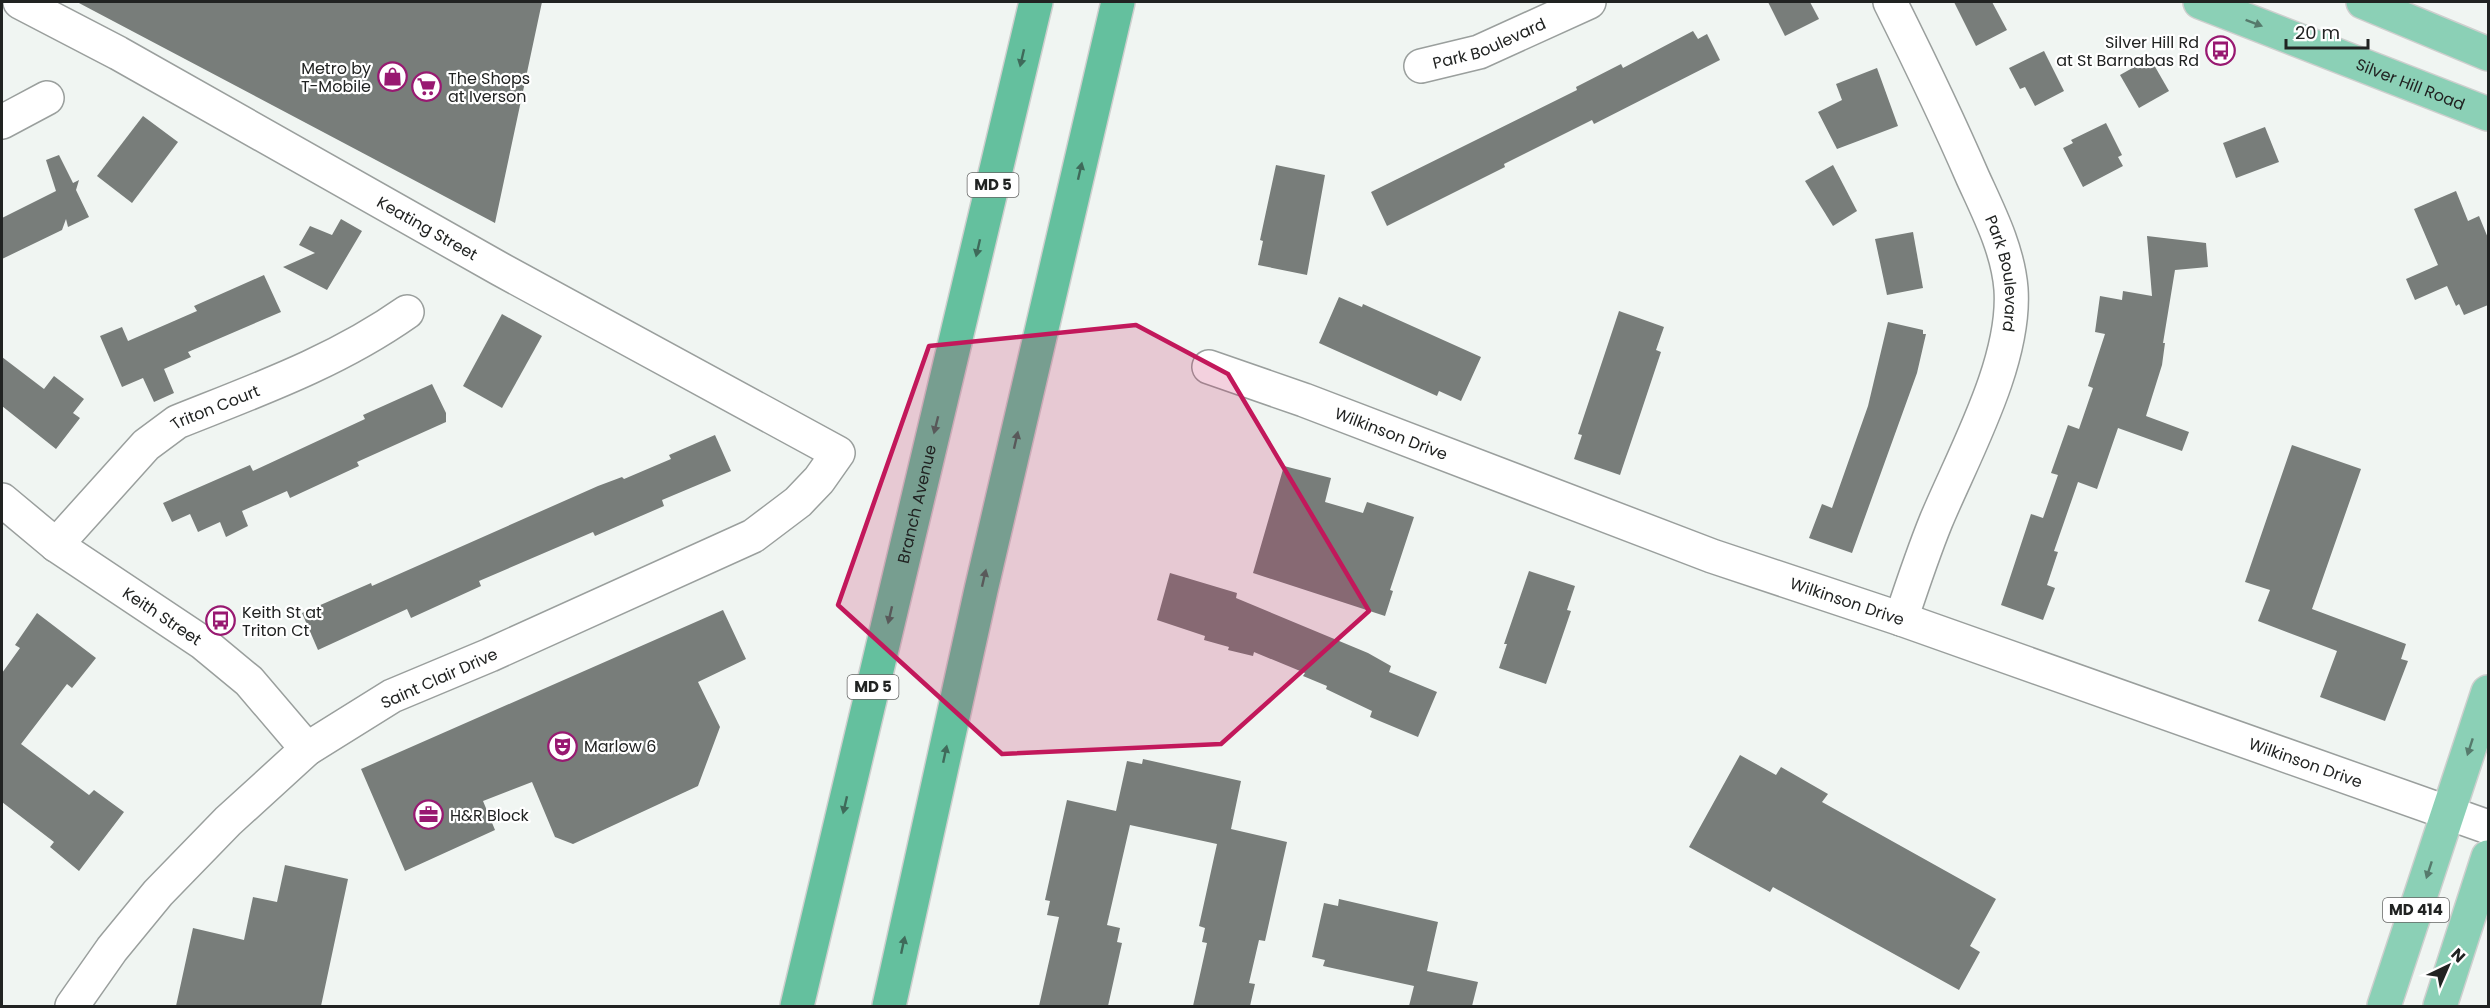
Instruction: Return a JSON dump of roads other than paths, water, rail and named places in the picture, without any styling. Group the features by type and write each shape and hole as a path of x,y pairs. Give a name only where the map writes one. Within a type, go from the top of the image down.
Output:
{"highway":[{"name":"Branch Avenue","path":"797,1006 1036,2"},
{"path":"890,1005 989,555 1118,2"},
{"path":"1103,69 1126,2"}],"main road":[{"name":"Silver Hill Road","path":"2200,2 2488,114"},
{"path":"2363,2 2488,53"},
{"path":"2443,96 2488,139"},
{"name":"MD 414","path":"2384,1006 2488,692"},
{"name":"MD 414","path":"2440,1006 2488,857"}],"street":[{"name":"Keating Street","path":"20,2 118,53 500,269 838,453"},
{"name":"Park Boulevard","path":"1421,66 1479,52 1589,2"},
{"name":"Park Boulevard","path":"1890,2 1936,93 2001,240 2011,288 2010,319 2003,353 1964,460 1921,560 1901,619"},
{"path":"2,122 47,98"},
{"name":"Triton Court","path":"56,545 146,445 163,431 177,422 340,354 373,336 406,312"},
{"name":"Wilkinson Drive","path":"1209,367 1304,400 1712,556 1901,619 2488,827"},
{"name":"Saint Clair Drive","path":"72,1006 112,949 158,893 228,821 307,749 392,696 490,655 753,536 798,502 819,480 838,453"},
{"name":"Keith Street","path":"2,500 56,545 203,643 249,681 307,749"}],"place":[{"name":"Silver Hill Rd at St Barnabas Rd","path":"2220,51"},
{"name":"Metro by T-Mobile","path":"392,77"},
{"name":"The Shops at Iverson","path":"427,87"},
{"name":"Keith St at Triton Ct","path":"221,621"},
{"name":"Marlow 6","path":"563,746"},
{"name":"H&R Block","path":"429,815"}]}
